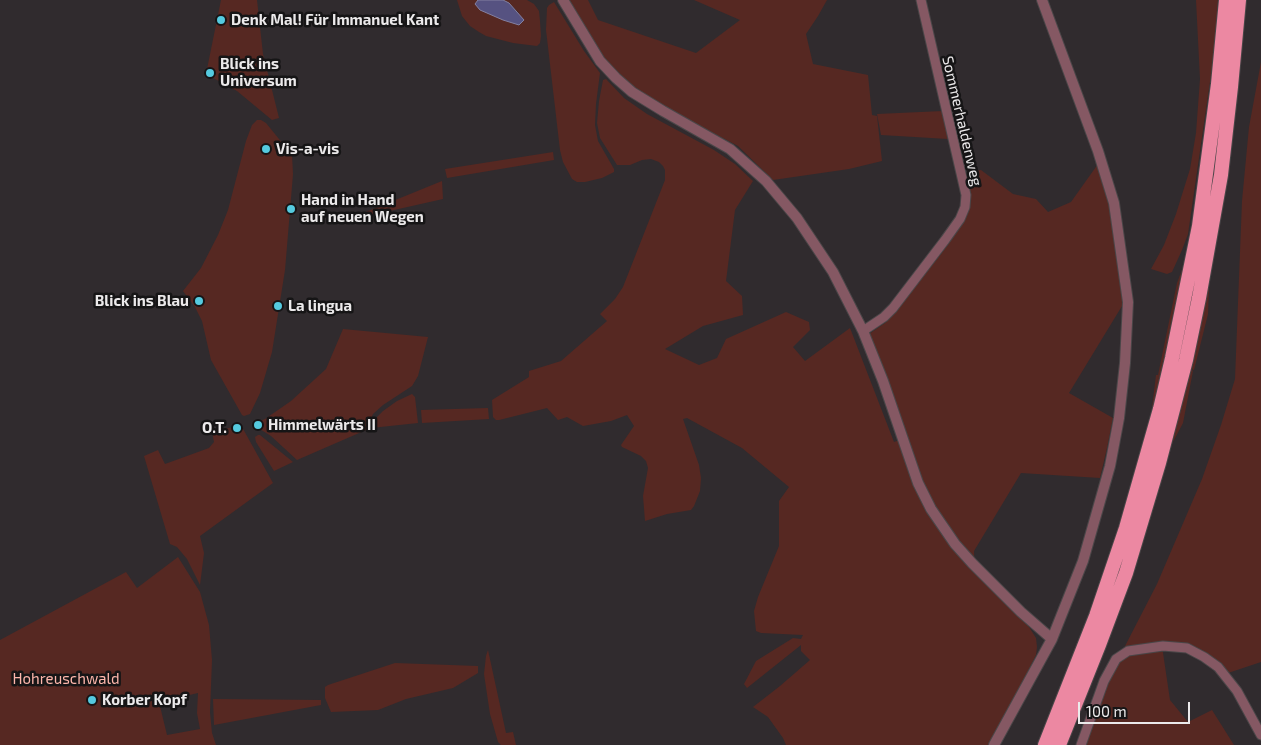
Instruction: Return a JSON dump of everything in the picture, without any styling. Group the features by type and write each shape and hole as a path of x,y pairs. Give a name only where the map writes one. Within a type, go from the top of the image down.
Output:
{"highway":[{"path":"1045,745 1096,616 1126,528 1155,427 1172,358 1200,217 1218,84 1226,0"},
{"path":"1059,745 1102,638 1128,564 1155,478 1186,360 1203,280 1221,175 1239,0"}],"street":[{"path":"563,0 600,61 616,78 632,92 730,149 766,181 814,242 848,299 863,331 883,381 918,483 931,509 955,544 972,563 1021,612 1052,638"},
{"name":"Sommerhaldenweg","path":"863,331 884,317 893,308 946,240 960,219 965,207 966,195 921,0"},
{"path":"994,745 1052,638 1083,562 1110,466 1125,363 1128,302 1114,203 1098,151 1042,0"},
{"path":"1081,745 1104,681 1116,659 1128,651 1162,646 1187,648 1218,667 1237,691 1261,735"}],"green space":[{"path":"221,0 257,0 263,54 279,118 272,120 237,91 206,74"},
{"path":"457,0 478,0 476,4 519,13 503,0 527,0 534,4 539,11 540,43 537,46 513,43 486,36 470,26 462,16"},
{"path":"568,0 588,0 598,20 696,53 740,20 694,0 827,0 806,34 813,64 868,75 872,115 877,116 882,161 849,169 773,180 738,146 633,88 604,59"},
{"path":"1196,0 1218,0 1214,54 1188,234 1172,272 1167,274 1151,269 1164,245 1190,169 1196,133 1200,79"},
{"path":"554,2 600,73 595,125 598,141 614,172 602,178 585,182 577,182 572,179 563,162 560,150 546,30 547,8"},
{"path":"1261,62 1261,662 1225,674 1198,653 1162,646 1170,700 1188,722 1212,710 1234,745 1084,745 1106,683 1157,584 1202,479 1235,379 1242,201 1249,127"},
{"path":"606,79 624,98 647,114 714,150 735,164 753,181 735,210 726,281 742,296 743,315 703,326 665,349 699,365 717,358 726,339 786,312 809,322 810,330 793,347 805,361 850,328 894,442 908,437 869,334 885,323 941,254 963,223 970,205 966,176 974,171 981,170 1013,194 1036,199 1048,212 1071,202 1098,164 1112,207 1122,285 1122,306 1069,393 1113,418 1100,478 1021,473 974,551 975,573 1029,627 1036,638 1037,647 1036,655 989,745 786,745 768,717 753,707 810,660 801,651 801,645 747,688 744,684 756,661 793,638 801,639 803,635 761,633 756,631 754,611 779,546 779,501 789,487 742,448 687,418 683,419 699,465 701,478 700,491 694,506 691,510 667,514 645,521 643,496 648,468 646,461 641,456 621,445 634,426 627,415 611,421 583,426 567,417 558,420 547,408 499,420 493,417 492,400 529,377 529,371 561,361 607,321 600,314 615,299 623,287 665,180 663,166 651,159 642,160 630,165 617,165 600,138 597,123 599,101 603,80"},
{"path":"943,111 948,139 881,135 877,114"},
{"path":"257,120 266,123 292,155 293,174 285,270 272,352 260,393 250,414 244,416 211,360 202,321 195,307 183,291 201,268 218,235 228,210 246,141 252,125"},
{"path":"553,152 554,160 447,178 445,169"},
{"path":"442,181 443,199 363,217 361,214"},
{"path":"1184,264 1184,272 1154,410 1152,408 1156,375 1158,375 1177,283"},
{"path":"1208,286 1208,314 1194,370 1191,369 1193,371 1183,423 1173,442 1179,409"},
{"path":"343,329 428,337 418,376 412,386 373,414 366,430 297,460 271,436 255,426 255,423 265,419 291,401 326,369"},
{"path":"412,394 415,397 418,423 371,428 376,418 383,411 397,401"},
{"path":"488,408 489,419 422,423 421,410"},
{"path":"237,426 242,427 273,483 200,536 204,553 200,585 187,559 177,547 170,544 144,456 158,450 165,464 209,448 214,442 212,432"},
{"path":"258,435 293,462 274,471 256,442 255,437"},
{"name":"Hohreuschwald","path":"178,557 200,592 209,625 212,660 210,712 212,733 216,745 0,745 0,640 126,572 137,588","holes":["198,693 197,713 200,729 167,735 159,702"]},
{"path":"488,650 506,733 513,732 516,745 501,745 498,742 490,714 484,674"},
{"path":"395,663 478,666 478,673 453,688 406,699 378,710 331,712 325,698 325,687"},
{"path":"213,699 321,700 321,705 214,725"}],"shaded area":[{"path":"478,0 503,0 509,3 524,20 519,25 480,10 475,4"}],"place":[{"name":"Denk Mal! Für Immanuel Kant","path":"221,20"},
{"name":"Blick ins Universum","path":"210,73"},
{"name":"Vis-a-vis","path":"266,149"},
{"name":"Hand in Hand auf neuen Wegen","path":"291,209"},
{"name":"Blick ins Blau","path":"199,301"},
{"name":"La lingua","path":"278,306"},
{"name":"Himmelwärts II","path":"258,425"},
{"name":"O.T.","path":"237,428"},
{"name":"Korber Kopf","path":"92,700"}]}
